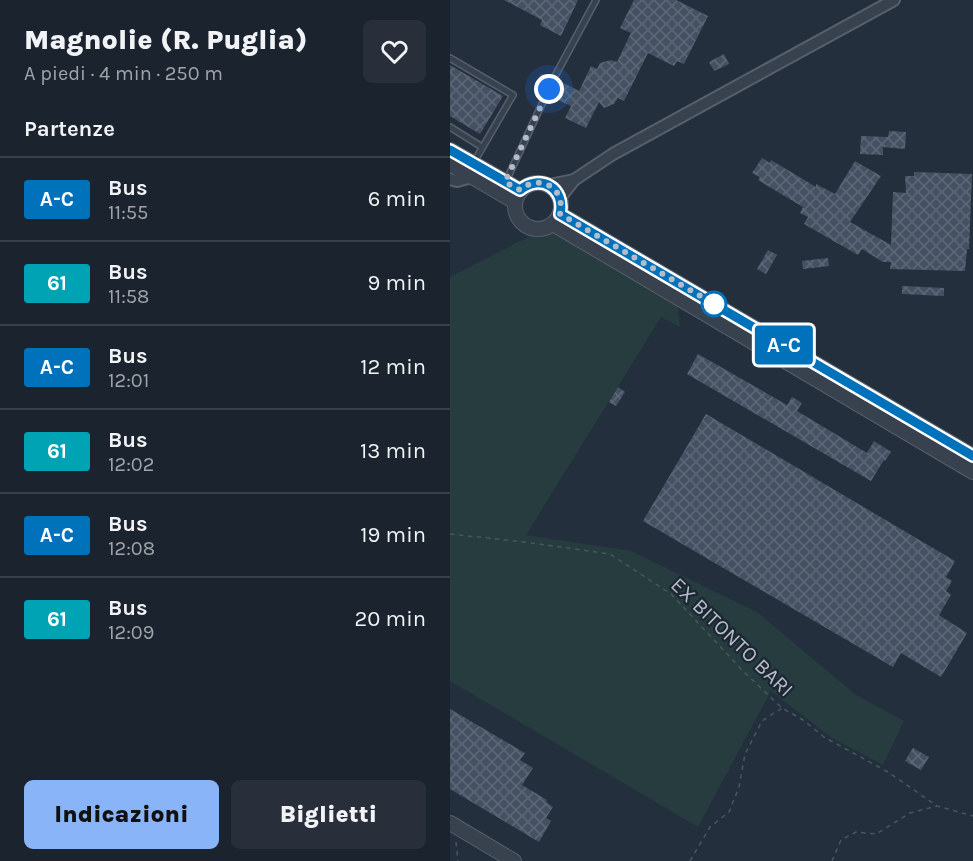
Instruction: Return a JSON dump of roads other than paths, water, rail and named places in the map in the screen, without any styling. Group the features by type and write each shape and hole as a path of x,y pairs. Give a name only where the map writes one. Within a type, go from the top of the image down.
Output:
{"street":[{"path":"560,198 574,180 613,154 894,0"},
{"path":"450,150 473,170 517,196"},
{"path":"450,164 505,182 517,196"},
{"path":"450,179 457,181 473,170"},
{"path":"549,185 574,180"},
{"path":"541,182 549,185 560,198 561,204 556,219 540,229 527,227 521,223 515,211 517,196 526,185 541,182"},
{"path":"556,219 973,456"},
{"path":"556,219 973,472"},
{"path":"452,824 514,861"}],"lane":[{"path":"554,78 596,0"},
{"path":"450,58 513,95 482,147 473,170"},
{"path":"505,182 549,89"},
{"path":"450,127 482,147"}]}
